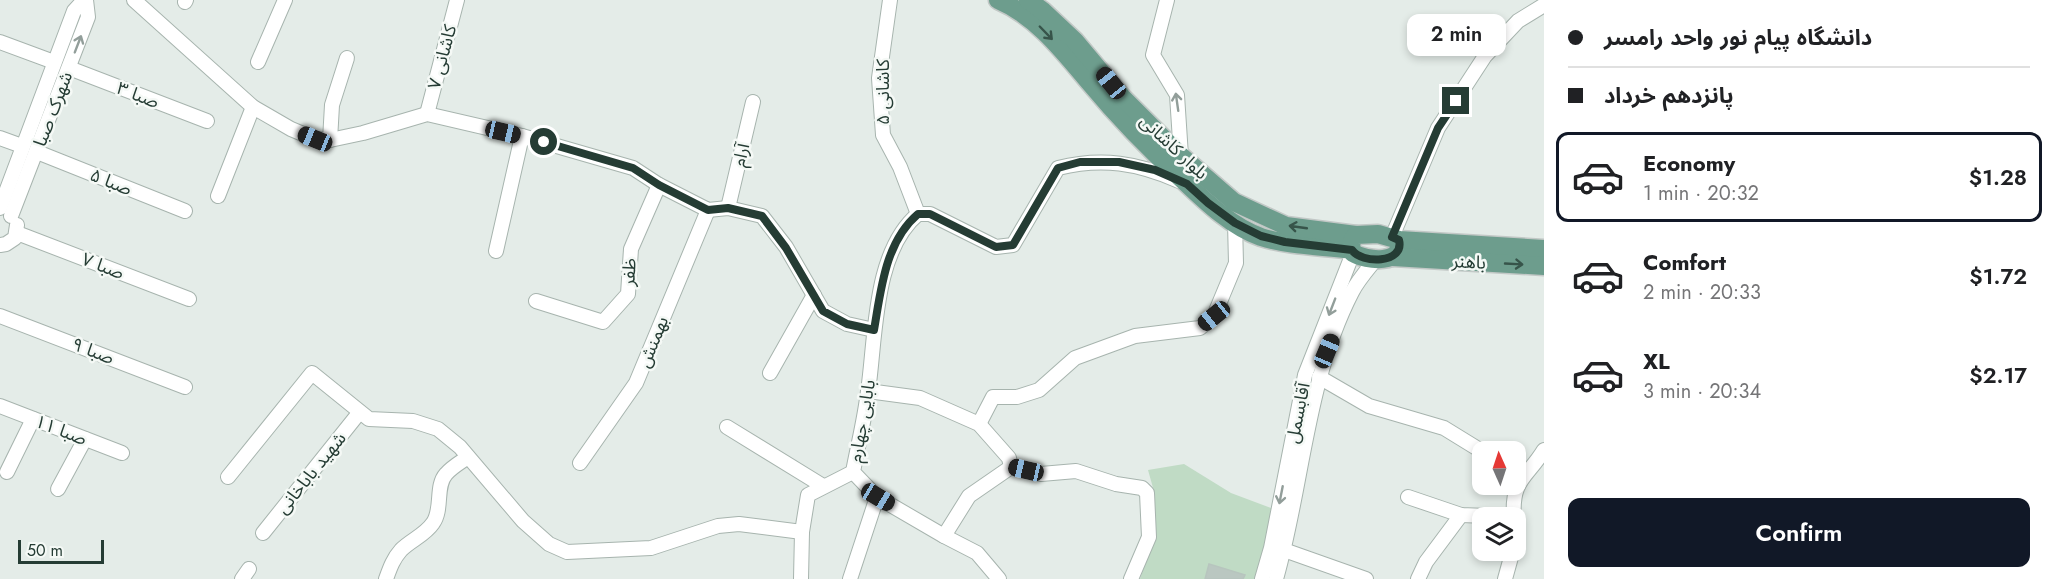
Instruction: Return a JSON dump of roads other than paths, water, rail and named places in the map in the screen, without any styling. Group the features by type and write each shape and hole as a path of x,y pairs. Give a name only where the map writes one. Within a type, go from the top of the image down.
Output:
{"main road":[{"name":"بلوار کاشانی","path":"998,0 1009,4 1038,26 1062,50 1115,113 1187,184 1235,223 1261,236 1285,242 1330,239"},
{"name":"بلوار کاشانی","path":"1028,0 1076,40 1122,97 1181,156 1234,202 1287,226 1354,246"},
{"path":"1378,234 1390,248 1359,256 1354,246 1378,234"},
{"name":"باهنر","path":"1390,248 1544,249"},
{"name":"باهنر","path":"1390,248 1544,266"}],"street":[{"name":"شهرک صبا","path":"4,212 22,146 54,62 74,11 85,0"},
{"name":"شهرک صبا","path":"4,212 37,152 88,17 85,0"},
{"path":"134,0 253,107 291,129 315,139 330,140 363,133 427,114 522,136 633,168 659,185 708,210 728,208 762,216 786,248 823,311 847,324 874,330"},
{"path":"258,62 285,0"},
{"name":"کاشانی ۷","path":"427,114 457,0"},
{"name":"کاشانی ۵","path":"890,0 879,78 883,135 900,167 918,214"},
{"path":"1167,0 1153,55 1178,95 1181,156"},
{"name":"آقابسمل","path":"1276,579 1319,377 1352,291 1390,248 1438,128 1485,56 1518,21 1544,5"},
{"path":"0,42 54,62"},
{"path":"330,140 332,105 347,58"},
{"name":"صبا ۳","path":"69,68 207,121"},
{"name":"آرام","path":"728,208 753,102"},
{"path":"218,196 253,107"},
{"path":"496,251 522,136"},
{"path":"0,138 22,146"},
{"name":"صبا ۵","path":"37,152 184,211"},
{"path":"918,214 930,214 996,247 1013,245 1058,168 1080,162 1119,162 1155,170 1187,184"},
{"name":"ظفر","path":"536,301 603,322 628,294 631,249 659,185"},
{"name":"بهمنش","path":"580,463 636,383 708,210"},
{"path":"0,245 11,242 17,233 17,224 4,212"},
{"name":"بابایی چهارم","path":"918,214 909,222 887,261 874,330 868,392 853,472 878,497 977,553 999,579"},
{"path":"979,424 993,397 1017,397 1039,390 1075,358 1135,336 1200,328 1214,316 1236,263 1235,223"},
{"name":"صبا ۷","path":"17,233 189,299"},
{"name":"آقابسمل","path":"1262,579 1271,548 1305,375 1354,246"},
{"path":"1346,272 1355,274 1360,280"},
{"path":"770,374 814,294"},
{"name":"صبا ۹","path":"0,316 185,387"},
{"path":"228,477 312,373 369,419 413,421 438,429 460,447 523,520 549,544 567,552 651,548 718,526 740,524 802,532"},
{"path":"1319,377 1369,406 1444,428 1472,445"},
{"path":"868,392 920,398 979,424 1009,458 1011,467"},
{"name":"صبا ۱۱","path":"0,406 122,453"},
{"name":"شهید باباخانی","path":"263,533 359,413"},
{"path":"7,472 33,419"},
{"path":"727,427 823,486"},
{"path":"58,489 85,439"},
{"path":"1526,467 1544,450"},
{"path":"386,579 392,563 402,549 424,533 434,522 439,510 441,484 445,475 468,457"},
{"path":"944,536 969,496 1011,467 1041,474 1076,471 1116,484 1142,488 1147,493 1149,537 1131,579"},
{"path":"801,579 802,532 808,495 853,472"},
{"path":"850,579 878,497"},
{"path":"1408,497 1461,515 1472,515"},
{"path":"1418,579 1426,562 1461,515"},
{"path":"1284,550 1366,579"},
{"path":"1505,579 1510,561"}]}
